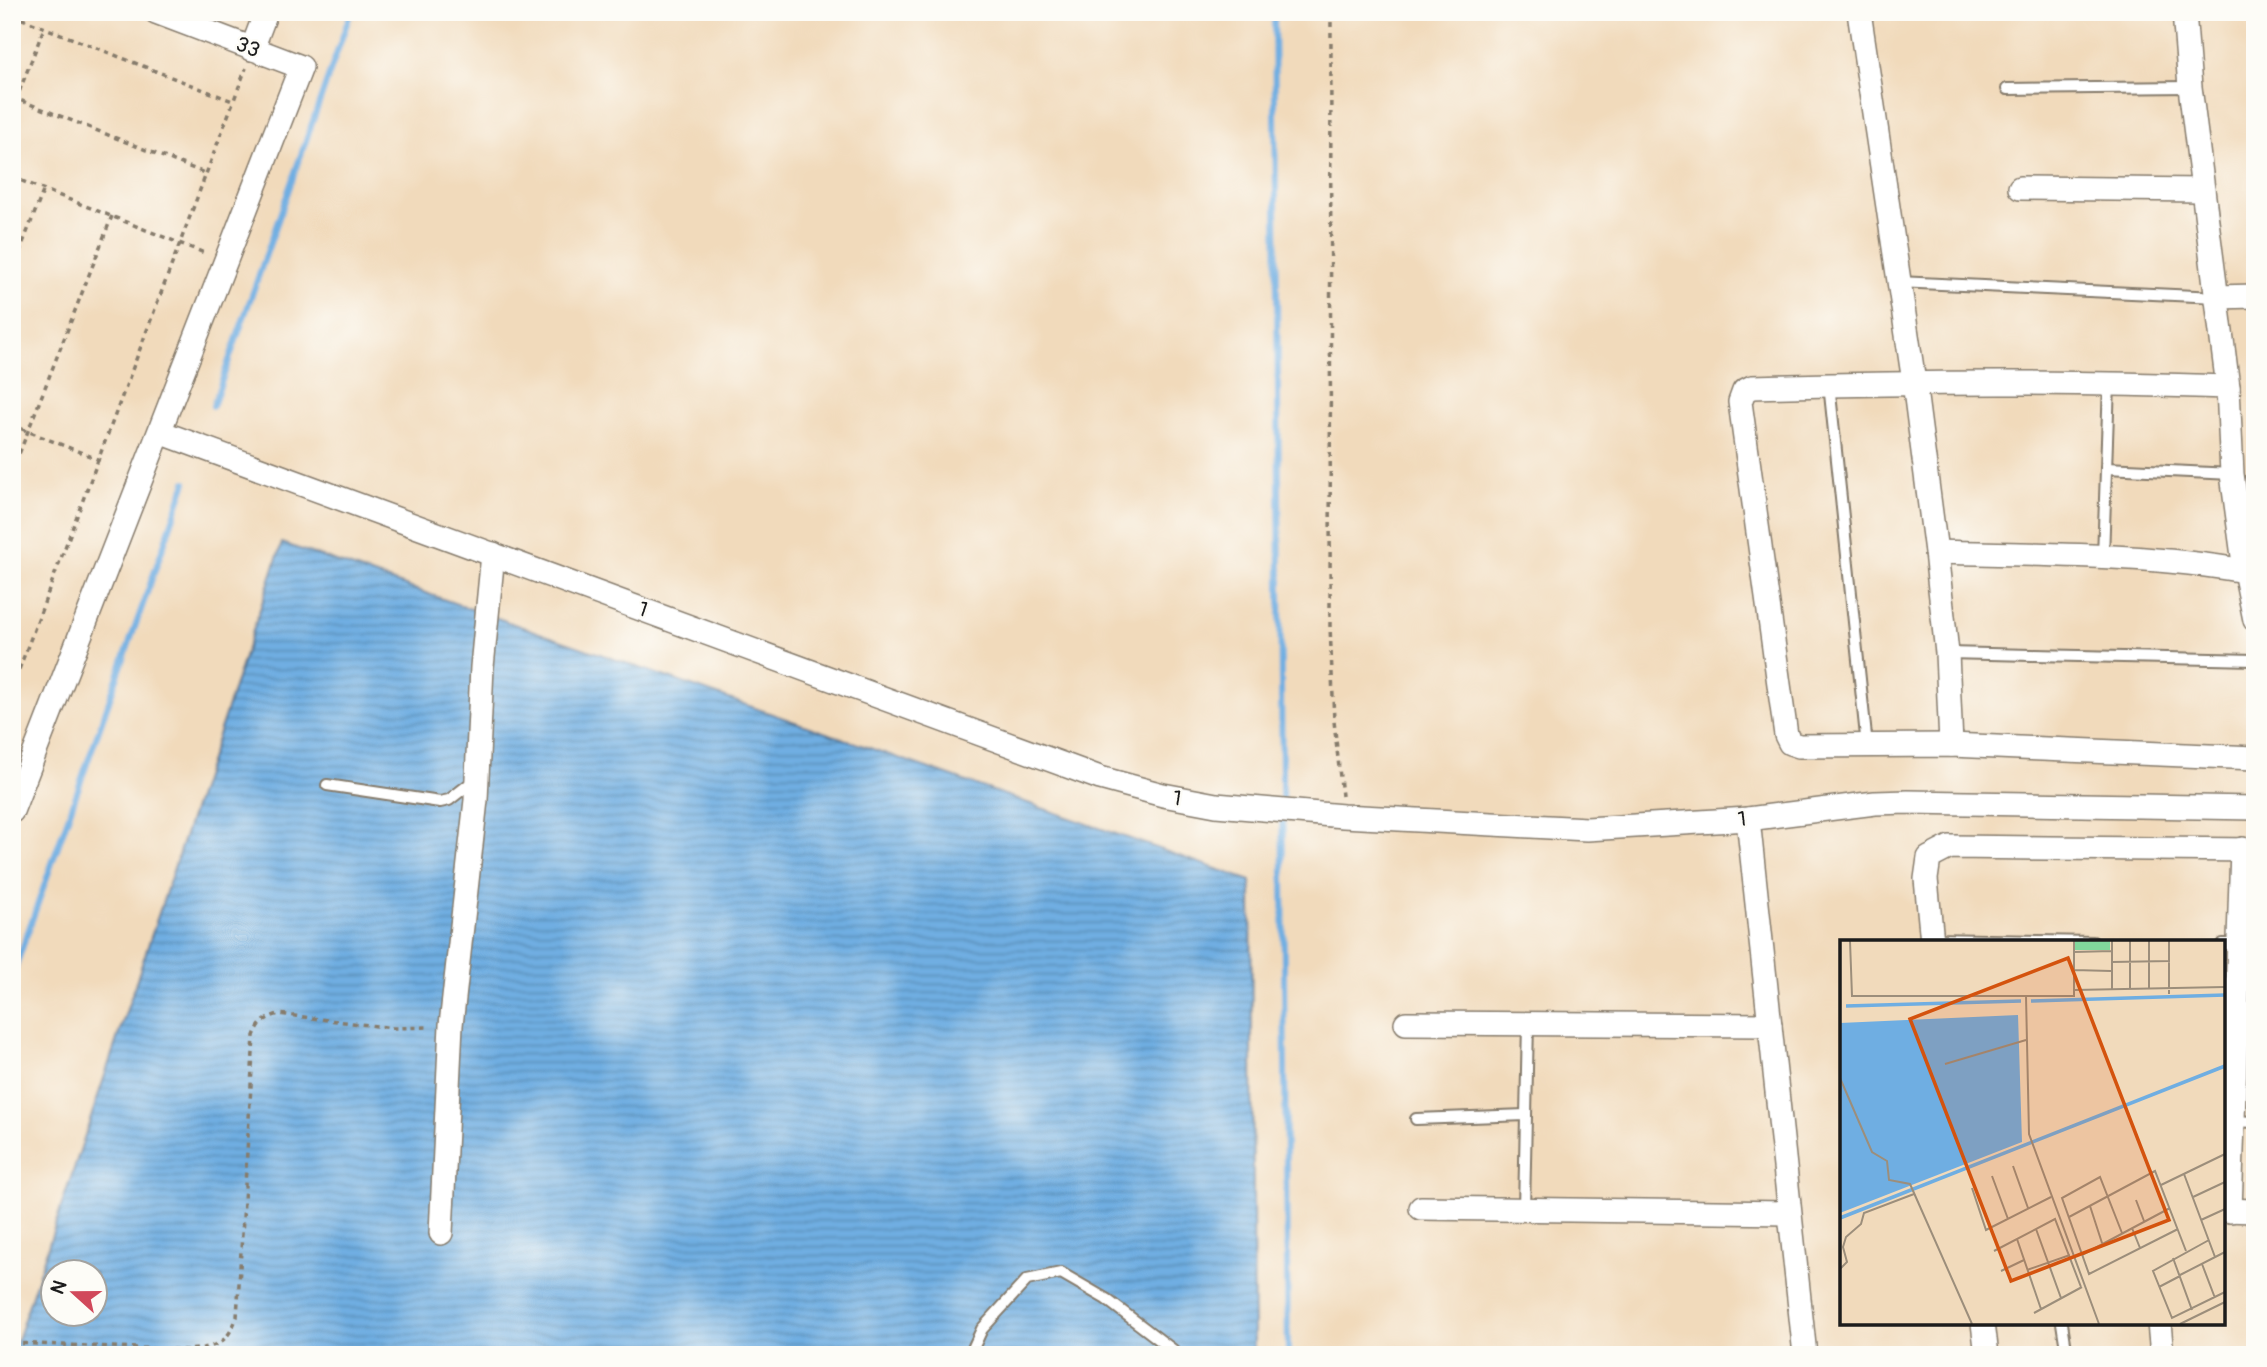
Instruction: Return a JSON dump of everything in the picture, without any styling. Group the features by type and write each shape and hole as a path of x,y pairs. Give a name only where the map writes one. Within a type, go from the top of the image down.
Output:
{"street":[{"name":"33","path":"156,12 191,18 252,49 301,67 226,260"},
{"path":"252,49 266,12"},
{"path":"1859,12 1914,382 1936,552 1947,653 1951,745"},
{"path":"2184,12 2190,87 2228,387 2232,474 2250,572 2255,620"},
{"path":"2020,188 2203,190"},
{"path":"12,811 226,260"},
{"path":"2217,298 2255,296"},
{"path":"2228,387 2109,383 1829,384 1752,387 1744,391 1740,402 1786,735 1790,743 1799,746 1951,745 2255,758"},
{"name":"1","path":"160,432 1100,778 1163,795 1216,805 1343,816 1587,830 1748,819 1875,803 2255,808"},
{"path":"1936,552 2103,557 2209,565 2250,572"},
{"path":"441,1233 451,1025 477,778 482,667 493,554"},
{"path":"1748,819 1805,1355"},
{"path":"1932,940 1926,878 1929,858 1950,846 2248,850 2239,944 2237,1122 2227,1211 2255,1212"},
{"path":"1406,1023 1770,1025"},
{"path":"1422,1208 1789,1213"},
{"path":"1983,1325 1987,1355"},
{"path":"2159,1325 2162,1355"}],"lane":[{"path":"2007,89 2190,87"},
{"path":"1898,282 2217,298"},
{"path":"2103,557 2109,383"},
{"path":"1829,384 1867,746"},
{"path":"2106,468 2232,474"},
{"path":"1947,653 2255,660"},
{"path":"327,785 440,802 449,800 477,778"},
{"path":"1524,1209 1528,1023"},
{"path":"1416,1119 1526,1115"},
{"path":"970,1355 982,1329 1027,1280 1061,1273 1106,1299 1173,1350 1175,1355"},
{"path":"2062,1325 2067,1355"}],"path":[{"path":"1331,12 1330,626 1334,721 1343,816"},
{"path":"12,15 235,102"},
{"path":"12,110 44,28"},
{"path":"12,688 235,102 252,49"},
{"path":"15,97 207,174"},
{"path":"12,177 226,260"},
{"path":"13,268 44,189"},
{"path":"12,472 112,216"},
{"path":"12,425 100,460"},
{"path":"12,667 19,670"},
{"path":"12,1343 190,1350 223,1342 231,1333 237,1317 254,1036 258,1025 267,1017 278,1014 393,1028 418,1029 451,1025"}],"water":[{"path":"282,543 1251,881 1254,1355 12,1355 38,1277 38,1328 108,1328 108,1258 44,1258"}],"waterway":[{"path":"213,406 351,12"},
{"path":"1274,12 1288,1355"},
{"path":"12,977 186,482"}]}
